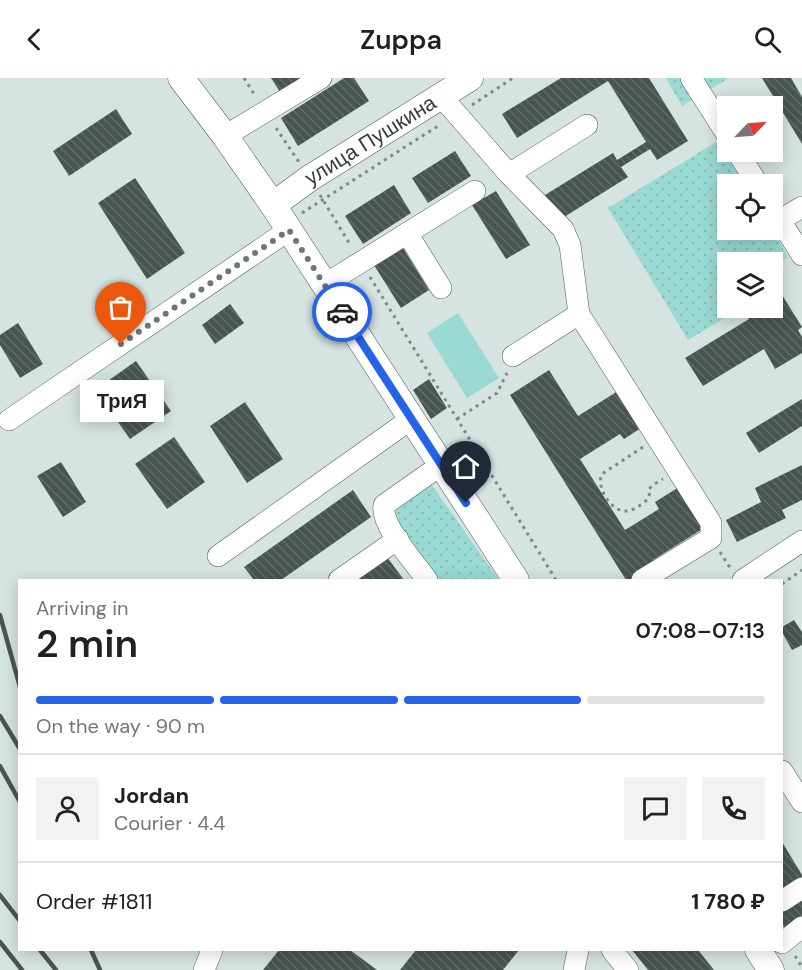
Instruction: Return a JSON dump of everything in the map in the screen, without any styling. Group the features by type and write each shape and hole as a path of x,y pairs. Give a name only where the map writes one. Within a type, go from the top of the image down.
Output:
{"main road":[{"path":"180,78 225,136 273,205 515,579"},
{"name":"улица Пушкина","path":"273,205 310,178 470,78"}],"street":[{"path":"692,78 717,118"},
{"path":"225,136 316,79"},
{"path":"441,96 509,174 563,229 567,236 579,314 711,523 711,538 644,579"},
{"path":"509,174 587,126"},
{"path":"324,285 475,191"},
{"path":"783,212 802,207"},
{"path":"783,225 802,255"},
{"path":"9,420 289,230"},
{"path":"407,233 441,288"},
{"path":"513,356 579,314"},
{"path":"218,556 411,419"},
{"path":"426,579 387,524 384,505 441,465"},
{"path":"340,579 398,539"},
{"path":"738,577 800,546"},
{"path":"783,773 802,802"},
{"path":"783,900 802,888"},
{"path":"783,943 802,927"},
{"path":"204,970 212,951"},
{"path":"574,970 578,951"},
{"path":"613,951 628,970"}],"path":[{"path":"244,78 310,178 555,579"},
{"path":"457,419 497,393 513,356"},
{"path":"657,438 606,470 600,478 601,488 614,508 624,512 630,511 646,501 650,488 677,470"},
{"path":"711,538 738,577"},
{"path":"783,583 802,570"}],"shaded area":[{"path":"666,78 729,78 682,106"},
{"path":"717,142 717,162 731,162 738,174 717,174 717,240 778,240 788,257 783,260 783,252 717,252 717,318 725,318 688,340 608,208"},
{"path":"458,313 499,378 467,398 427,333"},
{"path":"431,484 498,579 435,579 389,513"}],"building":[{"path":"271,78 305,78 282,95"},
{"path":"344,78 354,78 369,101 298,146 281,118"},
{"path":"561,78 649,78 688,141 657,160 650,149 621,167 628,177 561,219 545,195 613,153 617,160 646,142 608,81 517,138 502,114"},
{"path":"762,78 791,78 802,97 802,144 783,113 783,96 773,96"},
{"path":"116,109 132,134 69,176 53,151"},
{"path":"455,151 471,176 428,203 412,178"},
{"path":"135,178 185,253 147,279 98,203"},
{"path":"394,185 411,213 363,244 345,216"},
{"path":"496,191 530,245 506,259 472,205"},
{"path":"403,248 429,290 401,308 374,265"},
{"path":"783,297 802,327 798,330 802,337 802,353 775,369 764,349 703,386 685,358 749,319 783,318"},
{"path":"230,304 244,323 215,344 202,325"},
{"path":"18,323 43,364 20,378 0,345 0,335"},
{"path":"136,361 171,411 130,439 111,412 103,417 88,395"},
{"path":"549,370 578,416 618,391 641,428 624,439 620,434 580,459 625,530 659,509 655,502 679,487 704,528 653,560 658,567 638,579 625,579 510,395"},
{"path":"429,379 447,408 431,419 413,390"},
{"path":"802,399 802,426 759,453 746,433"},
{"path":"245,402 283,459 247,483 210,426"},
{"path":"174,437 205,482 167,509 135,464"},
{"path":"61,462 86,502 63,517 37,476"},
{"path":"802,465 802,500 782,510 786,518 737,542 726,520 761,502 755,488"},
{"path":"353,490 371,517 282,579 253,579 244,567"},
{"path":"387,557 403,579 355,579"},
{"path":"794,620 802,632 802,645 792,650 783,634 783,626"},
{"path":"783,844 802,875 802,881 783,893"},
{"path":"802,898 802,921 787,932 783,926 783,912"},
{"path":"278,951 351,951 377,970 263,970"},
{"path":"415,951 518,951 503,970 400,970"},
{"path":"633,951 699,951 714,970 648,970"}],"railway":[{"path":"0,615 18,680"},
{"path":"0,716 18,746"},
{"path":"0,766 18,798"},
{"path":"0,895 18,918"},
{"path":"0,942 22,970"},
{"path":"41,951 56,970"},
{"path":"91,951 100,970"}],"way so far":[{"path":"121,344 289,230 342,312"}],"place":[{"name":"ТриЯ","path":"121,344"}],"route":[{"path":"342,312 466,503"}]}
